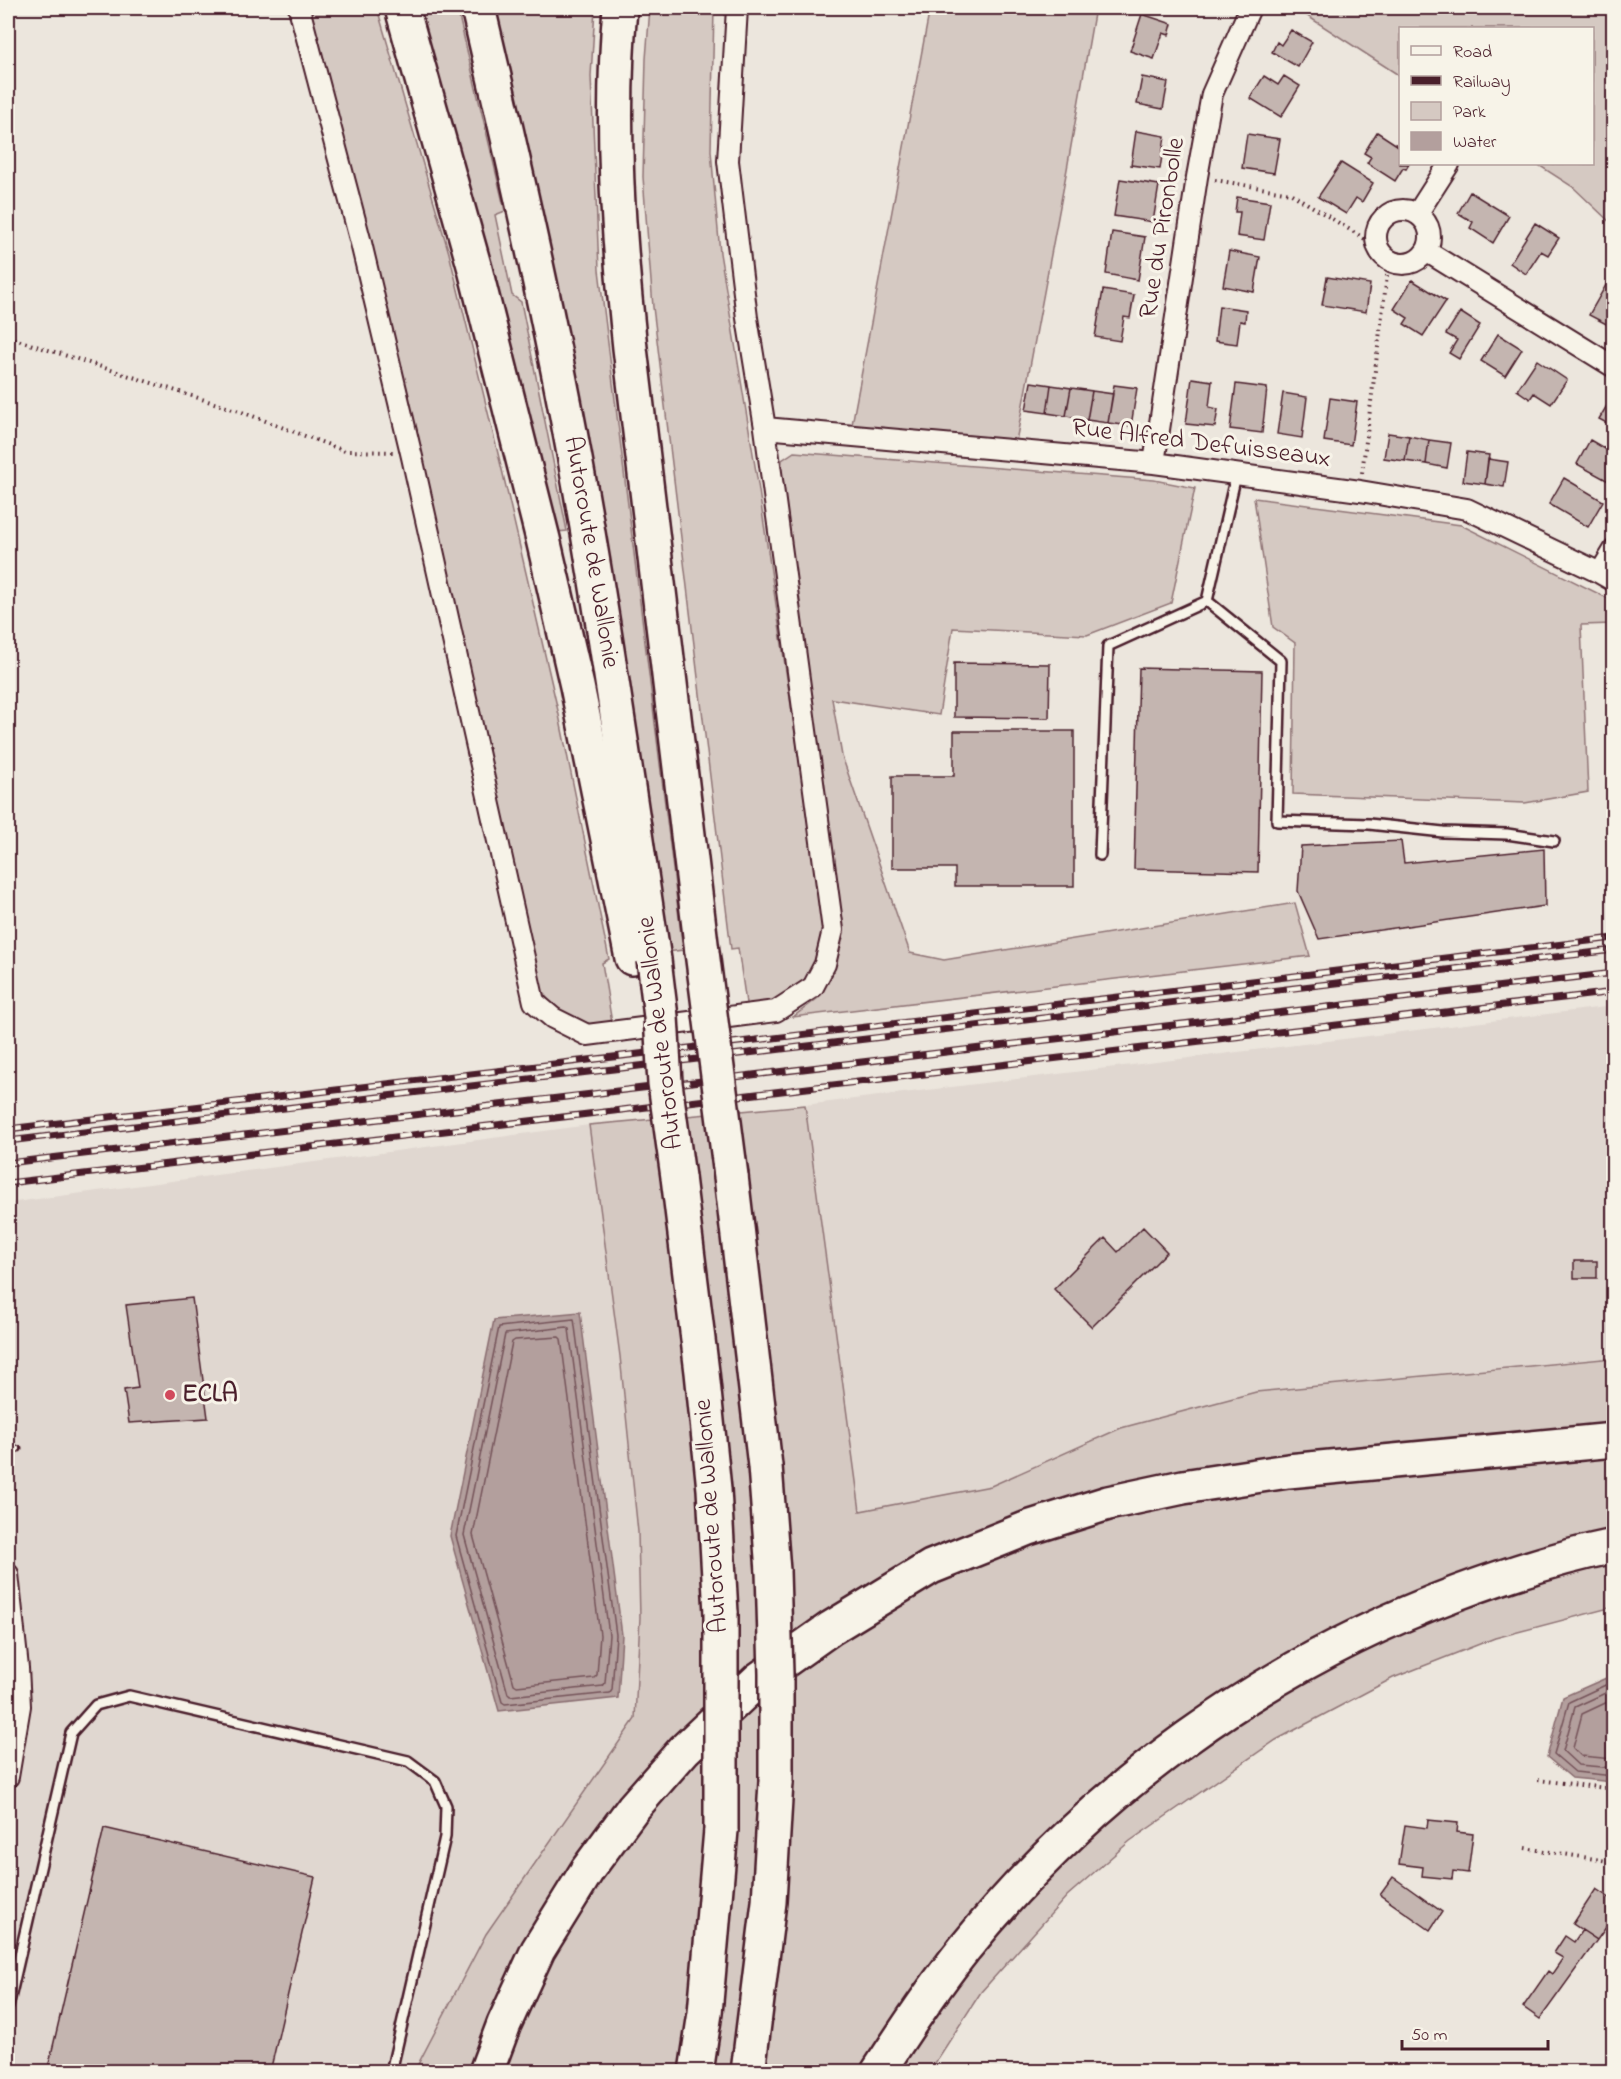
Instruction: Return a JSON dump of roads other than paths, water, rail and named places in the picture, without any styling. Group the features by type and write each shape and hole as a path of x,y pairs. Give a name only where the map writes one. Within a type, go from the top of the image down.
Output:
{"highway":[{"path":"402,8 475,269 543,539 643,959"},
{"name":"Autoroute de Wallonie","path":"478,8 519,183 570,431 611,673 643,959 662,1017 665,1083 710,1454 721,1613 721,1830 705,2013 696,2072"},
{"name":"Autoroute de Wallonie","path":"620,8 615,58 620,250 765,1466 773,1571 776,1782 769,1902 748,2072"},
{"path":"486,2072 504,2024 538,1950 594,1860 633,1808 684,1750 759,1679 831,1628 931,1567 1028,1528 1108,1503 1183,1487 1288,1471 1614,1440"},
{"path":"878,2072 908,2025 964,1949 1024,1881 1092,1814 1164,1753 1246,1697 1325,1651 1412,1610 1503,1576 1614,1546"}],"street":[{"path":"299,8 361,243 412,457 534,1002 553,1018 586,1035 776,1011 813,987 825,964 833,930 765,428 747,318 728,161 737,8"},
{"name":"Rue du Pironbolle","path":"1154,463 1197,177 1212,94 1250,8"},
{"path":"1417,214 1448,165"},
{"path":"1401,210 1417,214 1423,219 1430,234 1426,251 1420,257 1405,264 1384,254 1377,231 1385,217 1401,210"},
{"path":"1426,251 1614,367"},
{"name":"Rue Alfred Defuisseaux","path":"765,428 1154,463 1360,491 1467,510 1607,577"},
{"path":"1607,577 1614,550"},
{"path":"8,1574 20,1706 8,1777"}],"lane":[{"path":"1206,602 1236,475"},
{"path":"1206,602 1281,661 1277,821 1369,824 1443,832 1508,834 1554,841"},
{"path":"1100,855 1108,646 1206,602"},
{"path":"8,2007 71,1733 96,1705 129,1696 408,1761 435,1781 446,1806 445,1837 391,2072"}],"water":[{"path":"580,1312 622,1635 618,1698 499,1711 450,1536 494,1320"},
{"path":"1613,1675 1613,1782 1572,1778 1547,1757 1563,1697"}],"railway":[{"path":"8,1129 1614,938"},
{"path":"8,1141 1614,950"},
{"path":"8,1163 1614,973"},
{"path":"8,1183 1614,992"},
{"path":"8,1450 19,1449"}],"place":[{"name":"ECLA","path":"170,1395"}]}
